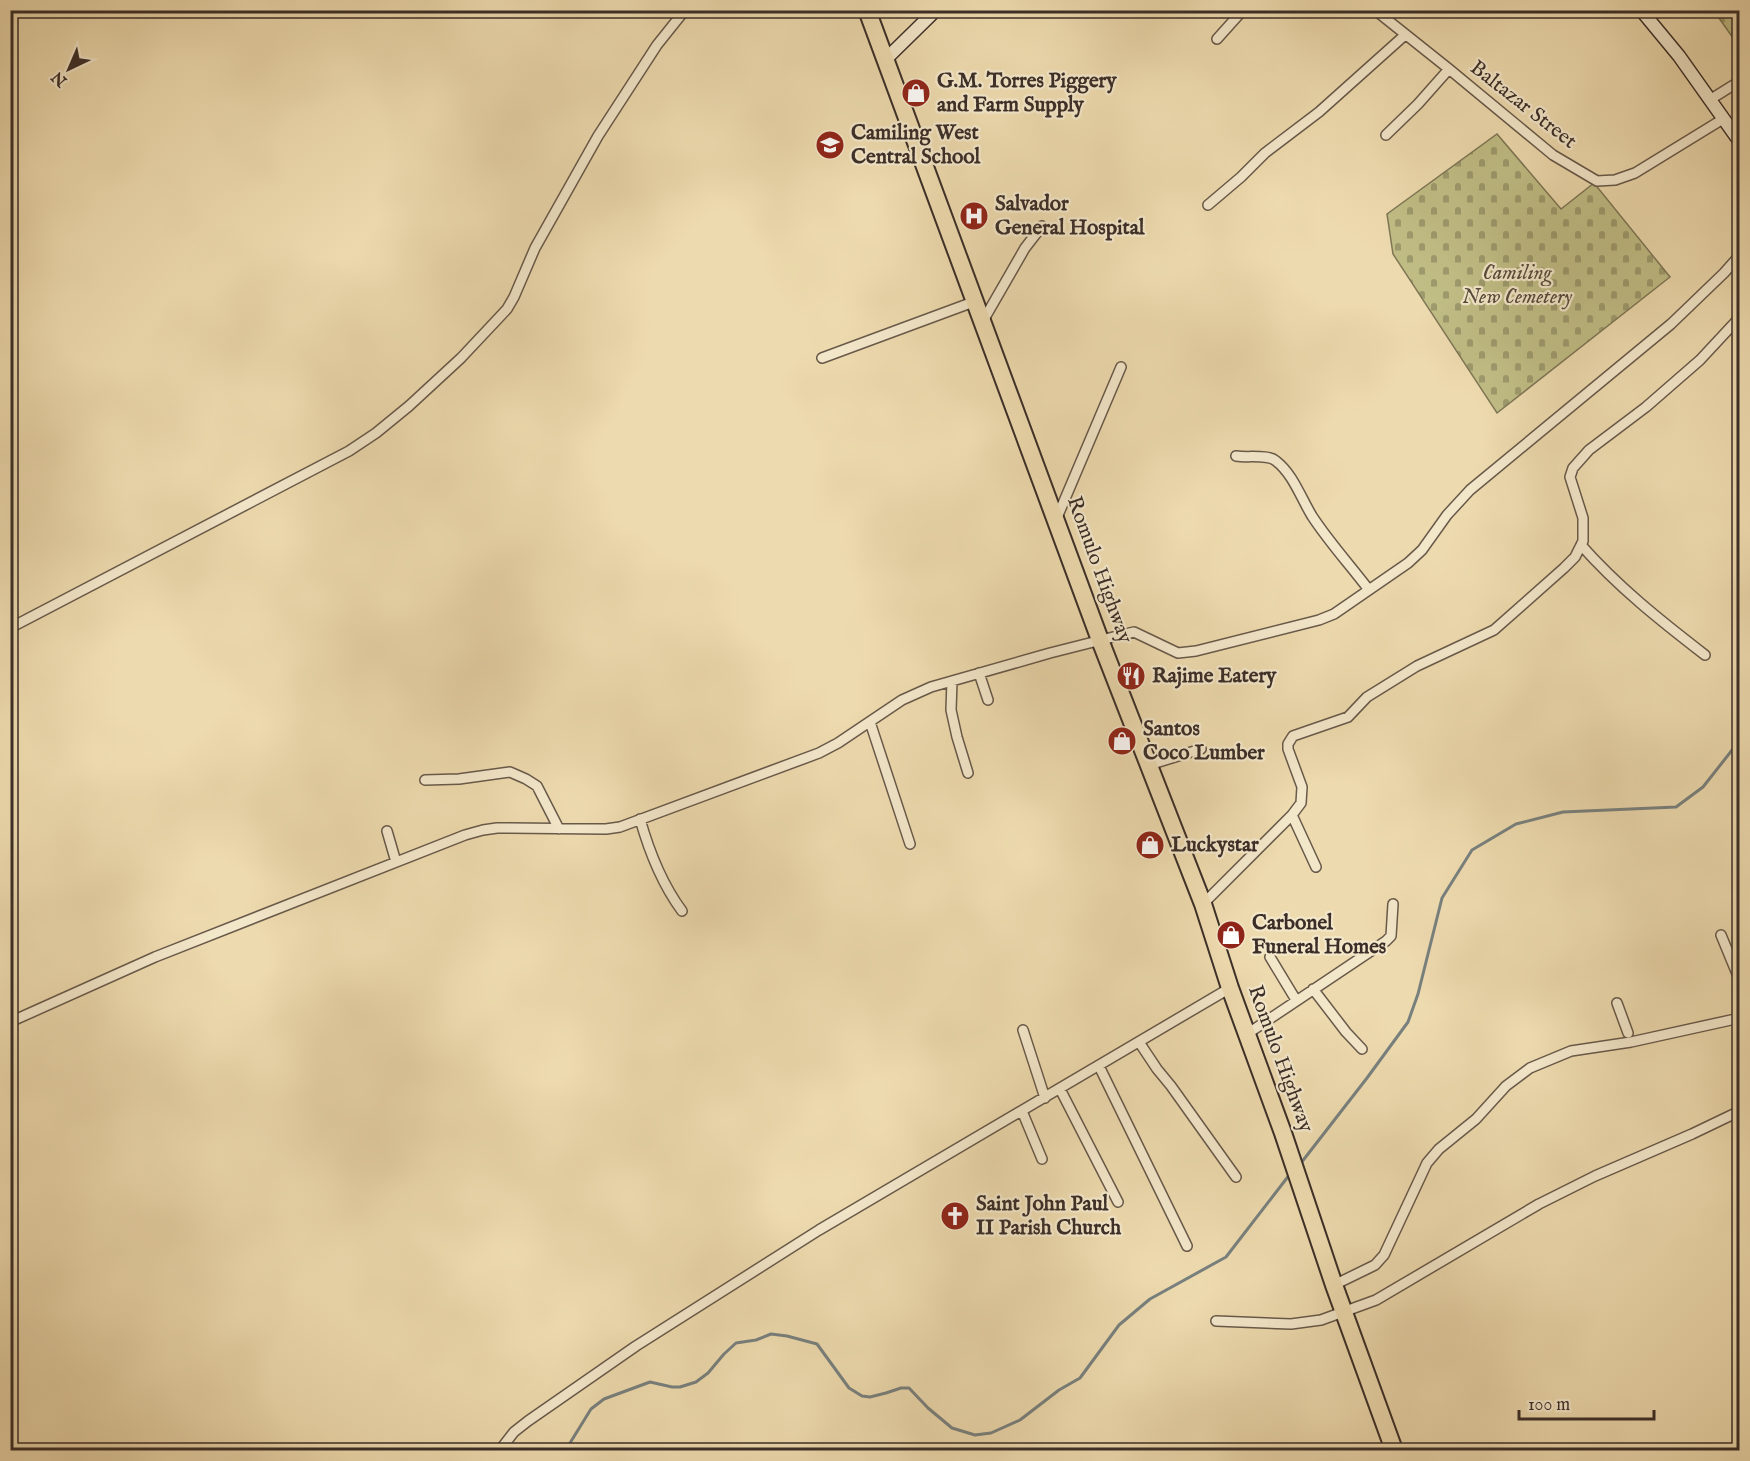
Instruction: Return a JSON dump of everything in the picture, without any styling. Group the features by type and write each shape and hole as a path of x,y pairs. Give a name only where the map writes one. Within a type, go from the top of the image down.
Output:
{"highway":[{"name":"Romulo Highway","path":"867,10 1100,640 1203,904 1230,988 1394,1450"}],"street":[{"path":"10,628 348,451 376,433 461,358 507,309 535,248 598,136 657,45 685,10"},
{"path":"886,58 936,10"},
{"path":"1217,39 1243,10"},
{"name":"Baltazar Street","path":"1375,10 1553,155 1597,181 1615,180 1635,173 1723,119"},
{"path":"1641,10 1679,56 1740,142"},
{"path":"1208,205 1265,153 1319,112 1405,35"},
{"path":"1386,135 1449,69"},
{"path":"1711,99 1740,81"},
{"path":"983,321 1025,248 1042,226"},
{"path":"10,1022 155,957 483,830 613,828 640,819 819,753 914,694 952,681 1134,632 1178,653 1196,651 1319,620 1334,614 1408,563 1422,550 1447,515 1470,490 1671,324 1725,273 1740,255"},
{"path":"822,358 976,301"},
{"path":"1203,904 1292,816 1301,803 1302,787 1288,749 1293,736 1348,717 1367,697 1417,666 1494,630 1564,568 1575,557 1583,542 1583,518 1570,477 1573,468 1589,450 1646,407 1700,360 1740,317"},
{"path":"1056,520 1121,367"},
{"path":"1236,456 1248,458 1268,456 1276,460 1288,475 1319,526 1369,590"},
{"path":"1581,545 1640,604 1705,655"},
{"path":"979,673 988,700"},
{"path":"952,681 951,710 968,773"},
{"path":"870,722 910,844"},
{"path":"1149,765 1201,749"},
{"path":"424,780 459,779 510,772 537,786 559,829"},
{"path":"1292,816 1316,867"},
{"path":"640,819 646,840 670,896 682,911"},
{"path":"387,831 396,862"},
{"path":"1247,1034 1386,941 1391,936 1393,904"},
{"path":"1721,935 1740,981"},
{"path":"1270,957 1296,1000"},
{"path":"500,1450 514,1432 528,1421 636,1346 819,1230 1230,988"},
{"path":"1313,990 1362,1049"},
{"path":"1617,1003 1630,1038"},
{"path":"1334,1285 1375,1265 1384,1255 1427,1163 1439,1149 1476,1119 1506,1086 1530,1068 1571,1051 1740,1018"},
{"path":"1023,1030 1045,1098"},
{"path":"1139,1042 1156,1069 1171,1086 1236,1177"},
{"path":"1099,1066 1187,1246"},
{"path":"1060,1089 1118,1202"},
{"path":"1022,1111 1042,1159"},
{"path":"1216,1321 1291,1324 1321,1320 1376,1300 1539,1204 1595,1176 1740,1111"}],"green space":[{"path":"1714,11 1739,11 1740,44 1738,45"},
{"name":"Camiling New Cemetery","path":"1497,134 1561,209 1594,183 1670,277 1497,413 1393,254 1387,214"}],"waterway":[{"path":"1301,1163 1408,1022 1418,994 1442,898 1472,850 1516,824 1563,812 1676,807 1703,787 1740,740"},
{"path":"567,1450 591,1409 604,1399 650,1382 672,1387 696,1382 708,1373 736,1343 756,1340 771,1334 817,1344 849,1388 862,1396 870,1397 909,1388 952,1428 975,1435 991,1433 1020,1420 1059,1390 1080,1378 1119,1325 1150,1299 1226,1257 1290,1174"}],"place":[{"name":"G.M. Torres Piggery and Farm Supply","path":"916,93"},
{"name":"Camiling West Central School","path":"830,145"},
{"name":"Salvador General Hospital","path":"974,216"},
{"name":"Rajime Eatery","path":"1131,676"},
{"name":"Santos Coco Lumber","path":"1122,741"},
{"name":"Luckystar","path":"1150,845"},
{"name":"Carbonel Funeral Homes","path":"1231,935"},
{"name":"Saint John Paul II Parish Church","path":"955,1216"}]}
